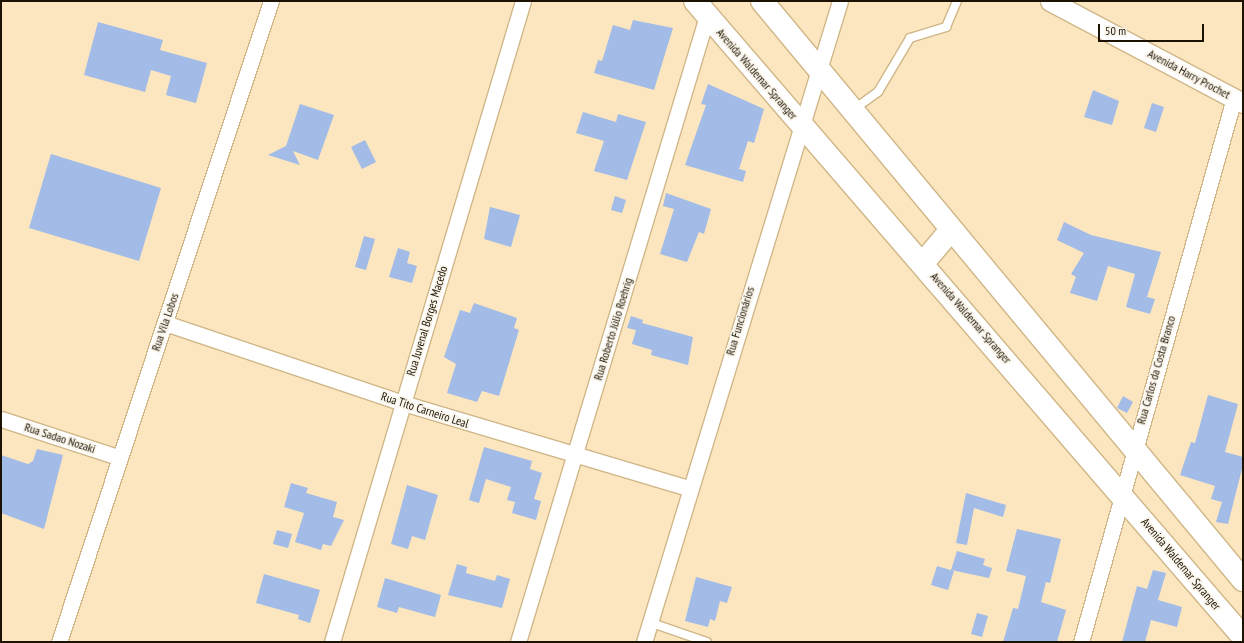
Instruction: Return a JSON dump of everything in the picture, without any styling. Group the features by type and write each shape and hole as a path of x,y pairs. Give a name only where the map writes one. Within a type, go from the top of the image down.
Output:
{"main road":[{"path":"762,1 950,231 1134,448 1243,580"},
{"name":"Avenida Waldemar Spranger","path":"701,8 801,125 923,263 1243,637"},
{"path":"923,263 950,231"}],"street":[{"name":"Rua Vila Lobos","path":"59,642 118,457 165,323 271,1"},
{"name":"Rua Juvenal Borges Macedo","path":"332,642 523,1"},
{"name":"Rua Funcionários","path":"644,642 688,488 840,1"},
{"name":"Avenida Harry Prochet","path":"1050,1 1239,100"},
{"name":"Rua Roberto Júlio Roehrig","path":"518,642 574,456 701,8"},
{"name":"Rua Carlos da Costa Branco","path":"1081,642 1134,448 1239,100"},
{"name":"Rua Tito Carneiro Leal","path":"165,323 403,403 574,456 688,488"},
{"name":"Rua Sadao Nozaki","path":"1,419 118,457"}],"lane":[{"path":"851,111 878,92 910,38 946,27 957,1"},
{"path":"649,622 707,642"}],"building":[{"path":"633,20 673,28 654,90 594,73 598,60 602,61 613,25 630,30"},
{"path":"98,22 163,40 160,50 207,63 196,103 166,95 171,76 151,70 145,92 84,75"},
{"path":"708,84 764,109 754,143 748,141 739,169 746,171 743,182 685,165 706,105 701,104"},
{"path":"1093,90 1119,101 1112,125 1084,117"},
{"path":"1152,103 1164,107 1156,132 1144,128"},
{"path":"300,104 334,115 318,160 293,151 300,165 268,155 286,146"},
{"path":"583,112 616,122 618,114 646,122 627,180 594,171 604,141 576,133"},
{"path":"365,140 376,162 362,169 351,147"},
{"path":"51,154 161,188 139,261 29,228"},
{"path":"666,193 711,209 704,234 699,232 687,262 660,254 674,209 663,206"},
{"path":"615,196 626,200 622,213 611,210"},
{"path":"490,207 520,215 511,247 484,239"},
{"path":"1064,222 1091,235 1161,252 1147,297 1155,299 1150,314 1126,307 1135,274 1108,266 1097,301 1070,293 1076,277 1071,274 1084,253 1057,240"},
{"path":"364,236 375,239 366,270 355,267"},
{"path":"398,248 410,252 407,263 417,266 412,283 389,277"},
{"path":"474,303 517,318 514,328 519,330 499,396 482,391 477,402 447,393 456,364 444,357 460,310 470,313"},
{"path":"631,316 643,320 642,323 693,337 688,365 651,355 652,350 632,344 636,330 627,328"},
{"path":"1208,395 1238,404 1225,452 1243,457 1243,465 1228,524 1216,522 1222,502 1211,499 1215,486 1180,475 1191,442 1195,443"},
{"path":"1123,396 1133,402 1127,413 1117,408"},
{"path":"484,447 532,461 530,469 542,473 534,499 541,501 536,520 512,513 515,502 507,500 511,487 486,479 479,503 469,500"},
{"path":"37,449 63,455 44,529 1,513 1,455 28,464 33,461"},
{"path":"291,483 308,488 306,493 337,502 333,517 344,520 331,546 323,544 321,550 295,542 304,513 284,507"},
{"path":"407,485 438,495 425,540 412,536 408,549 391,544"},
{"path":"966,493 1006,505 1003,517 974,508 967,545 956,543"},
{"path":"1017,529 1061,539 1050,583 1046,582 1041,602 1066,610 1057,642 1003,642 1013,608 1018,609 1026,576 1006,571"},
{"path":"277,530 292,534 288,548 273,544"},
{"path":"957,551 985,559 983,565 992,568 989,578 951,570"},
{"path":"457,564 467,567 466,573 495,581 497,575 510,579 502,608 448,595"},
{"path":"937,566 954,571 948,590 931,585"},
{"path":"1153,570 1166,573 1158,600 1182,607 1177,627 1151,620 1145,642 1122,642 1137,586 1147,589"},
{"path":"264,574 320,590 310,623 298,619 299,615 256,603"},
{"path":"696,577 732,587 727,603 720,601 715,621 710,619 708,627 685,621"},
{"path":"385,578 441,595 435,617 399,607 397,613 377,607"},
{"path":"977,613 988,616 982,637 971,634"}]}
